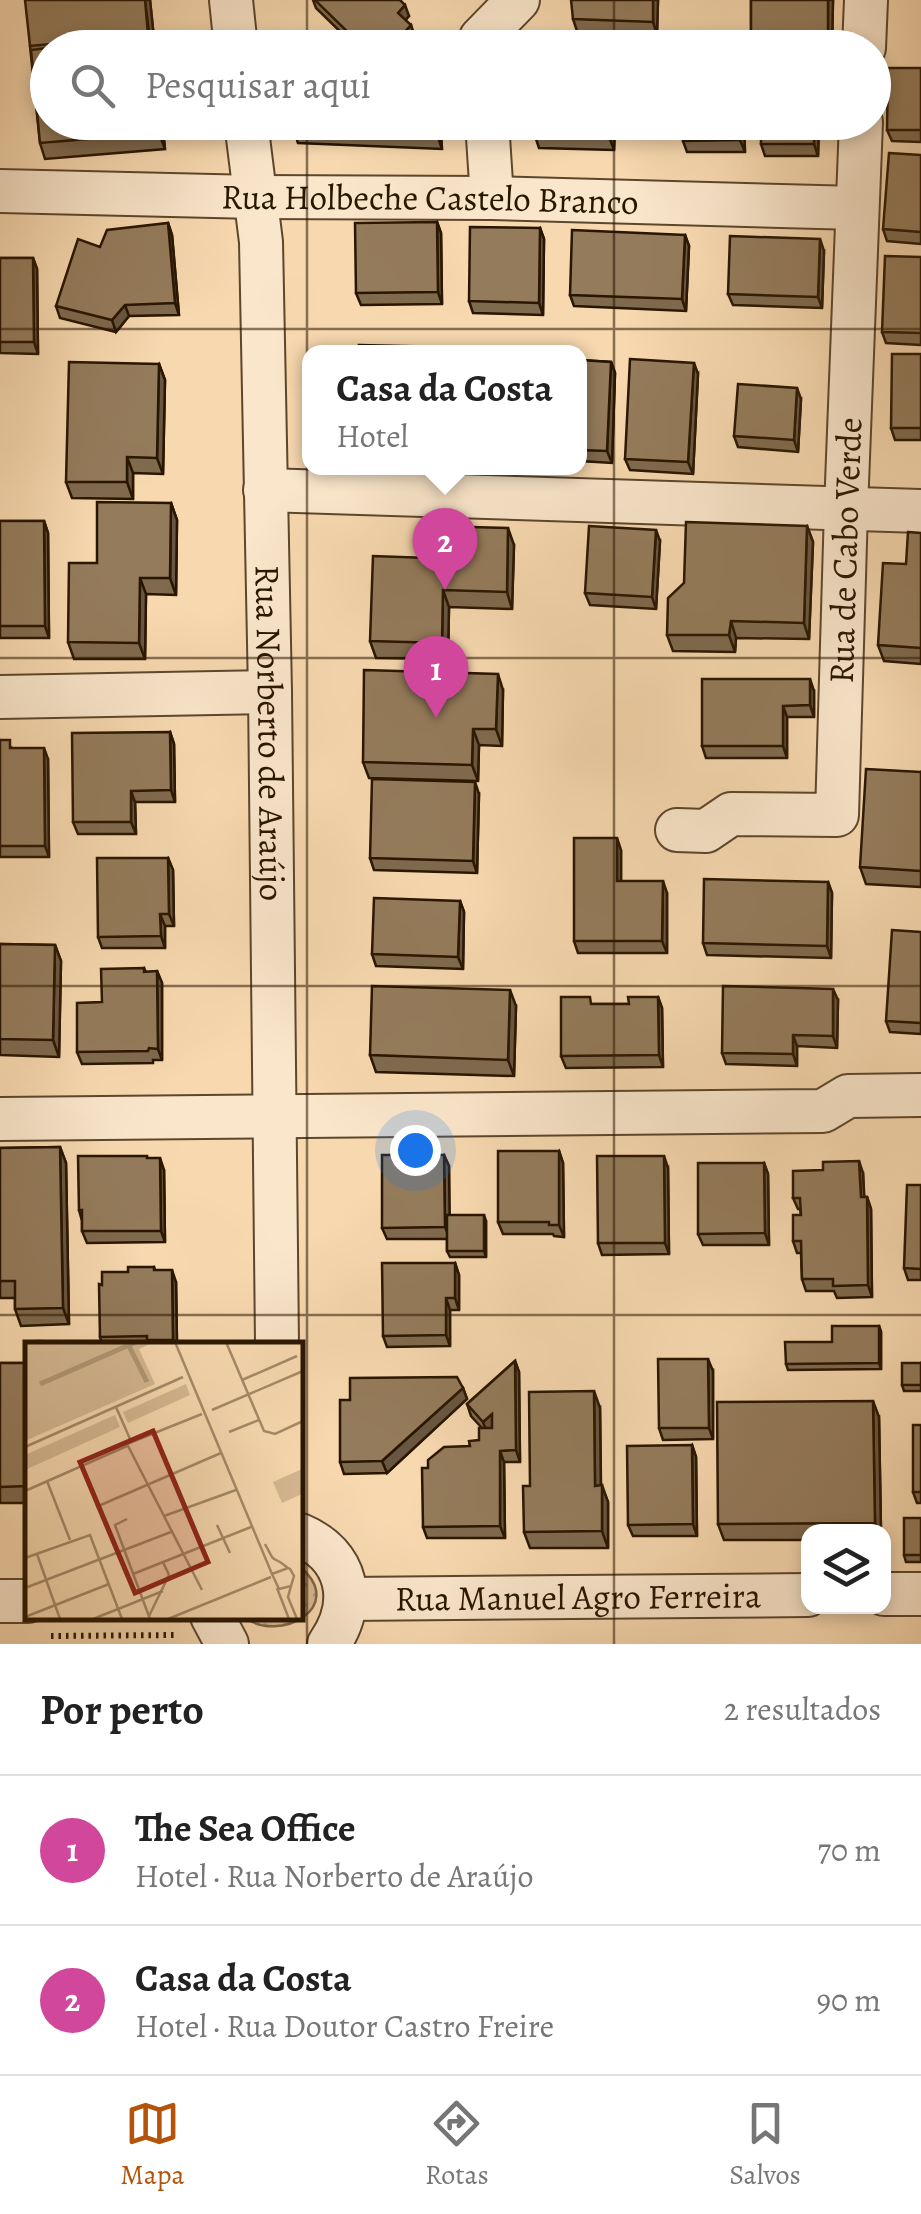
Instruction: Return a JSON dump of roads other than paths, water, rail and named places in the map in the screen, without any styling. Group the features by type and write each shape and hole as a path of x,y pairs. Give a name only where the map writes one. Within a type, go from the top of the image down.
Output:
{"street":[{"path":"231,0 234,30"},
{"path":"489,30 518,0"},
{"path":"865,30 866,0"},
{"name":"Rua Norberto de Araújo","path":"248,140 261,242 277,1342"},
{"path":"488,140 492,198"},
{"name":"Rua de Cabo Verde","path":"677,830 706,830 731,814 837,816 860,140"},
{"name":"Rua Holbeche Castelo Branco","path":"0,191 858,208"},
{"path":"265,490 921,512"},
{"path":"0,697 270,692"},
{"path":"0,1119 823,1111 848,1096 921,1095"},
{"path":"302,1535 318,1543 339,1568 346,1599 338,1631 329,1644"},
{"path":"891,1594 921,1594"},
{"name":"Rua Manuel Agro Ferreira","path":"346,1599 801,1595"},
{"path":"0,1601 25,1614"},
{"path":"214,1619 227,1644"}],"place":[{"name":"Casa da Costa","path":"445,590"},
{"name":"The Sea Office","path":"436,718"}]}
